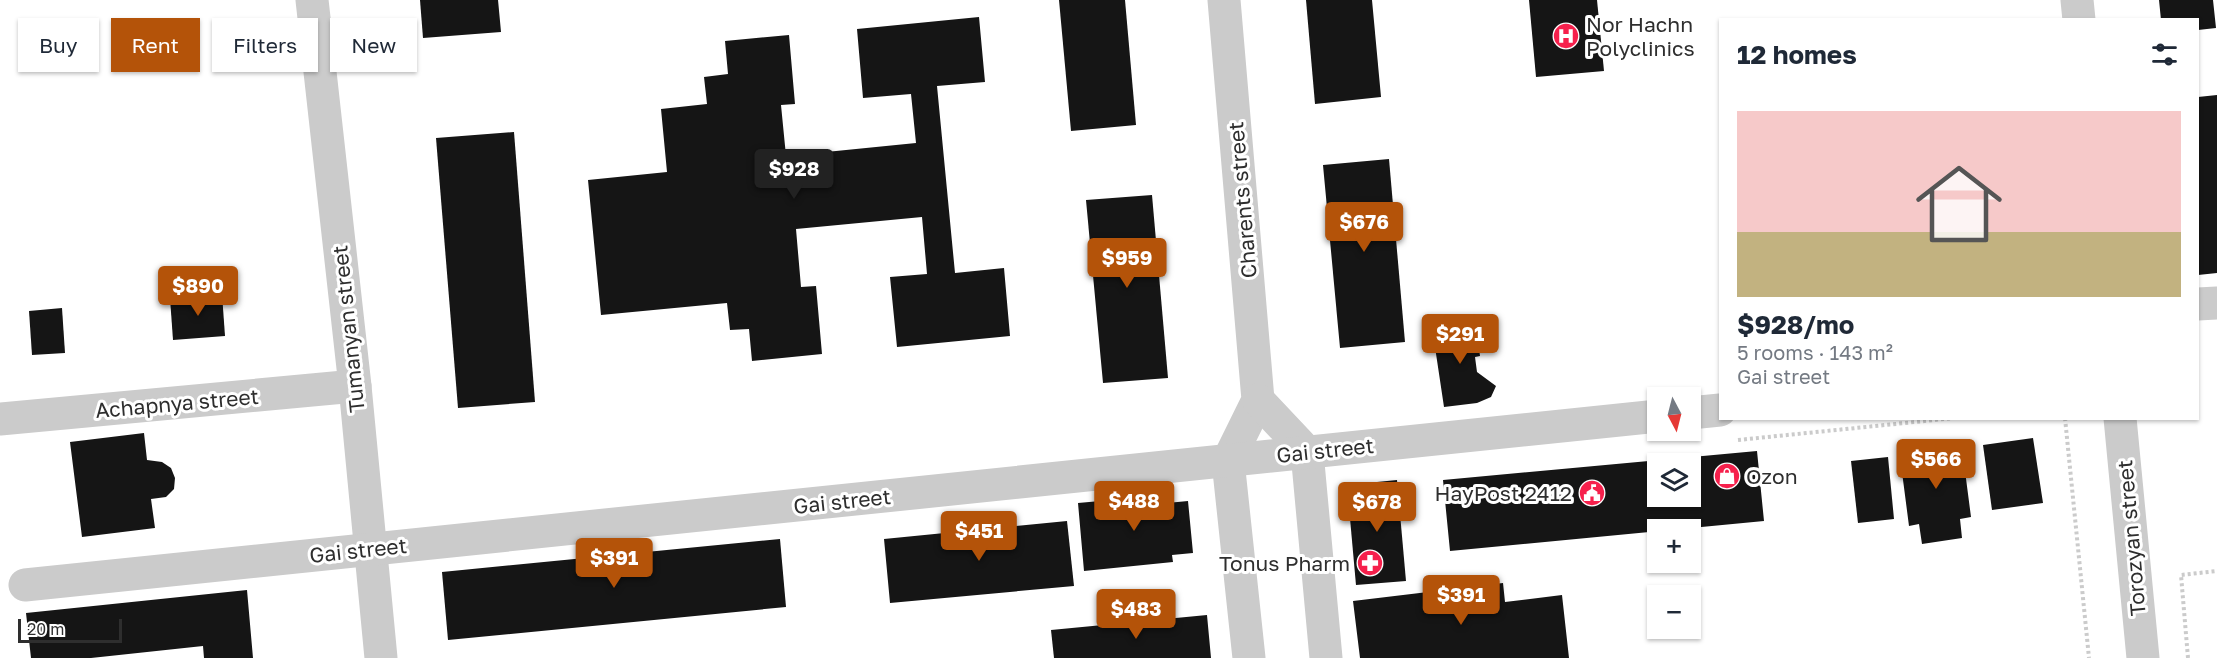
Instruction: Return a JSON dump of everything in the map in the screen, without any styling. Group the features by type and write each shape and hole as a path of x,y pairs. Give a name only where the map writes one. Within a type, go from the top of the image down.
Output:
{"street":[{"name":"Tumanyan street","path":"312,0 355,386 381,658"},
{"name":"Charents street","path":"1224,0 1258,400"},
{"path":"2077,0 2079,18"},
{"path":"2199,304 2217,303"},
{"name":"Achapnya street","path":"0,419 355,386"},
{"path":"1249,658 1228,461 1258,400 1307,452 1326,658"},
{"name":"Gai street","path":"26,585 1647,417"},
{"path":"1701,417 1724,425"},
{"name":"Torozyan street","path":"2120,420 2143,658"}],"path":[{"path":"1724,425 1888,420"},
{"path":"2065,420 2089,658"},
{"path":"2188,658 2181,575 2217,571"}],"building":[{"path":"420,0 498,0 501,32 423,38"},
{"path":"1059,0 1125,0 1136,125 1071,131"},
{"path":"1306,0 1372,0 1381,97 1315,104"},
{"name":"Nor Hachn Polyclinics","path":"1529,0 1597,0 1604,71 1536,77"},
{"path":"2159,0 2213,0 2216,28 2199,30 2199,18 2161,18"},
{"path":"979,17 985,82 937,86 955,273 1004,268 1010,336 897,347 890,277 927,274 922,217 796,229 801,287 816,286 822,354 752,361 749,329 730,330 727,303 601,315 588,180 667,172 661,109 707,104 704,77 728,74 725,41 789,35 795,104 781,105 786,156 916,143 911,94 863,98 857,29"},
{"path":"2217,95 2217,273 2199,275 2199,97"},
{"path":"514,132 535,402 458,408 436,138"},
{"path":"1389,159 1405,342 1340,348 1323,165"},
{"path":"1152,195 1168,378 1103,383 1086,200"},
{"path":"222,294 225,336 173,340 170,298"},
{"path":"62,308 65,353 32,355 29,311"},
{"path":"1475,320 1480,356 1475,357 1477,372 1496,386 1491,397 1477,403 1444,407 1432,327"},
{"path":"144,433 147,460 162,462 171,468 175,478 174,489 166,497 151,499 155,528 82,537 70,442"},
{"path":"2033,438 2043,503 1992,510 1983,445"},
{"path":"1961,440 1971,517 1960,519 1962,538 1922,544 1919,524 1909,526 1899,449"},
{"path":"1757,451 1764,521 1701,527 1701,519 1647,519 1647,532 1450,551 1443,480 1647,461 1647,507 1701,507 1701,456"},
{"path":"1888,457 1894,519 1858,523 1851,461"},
{"path":"1397,480 1406,581 1356,585 1347,485"},
{"path":"1167,495 1167,503 1188,501 1193,553 1172,555 1173,562 1084,571 1078,503"},
{"path":"1067,521 1074,586 890,603 884,539"},
{"path":"780,539 786,607 448,640 442,572"},
{"path":"1503,583 1505,602 1562,595 1569,658 1360,658 1353,601"},
{"path":"247,590 253,658 204,658 203,646 91,658 31,658 26,613"},
{"path":"1207,615 1211,658 1054,658 1051,630"}],"place":[{"name":"Nor Hachn Polyclinics","path":"1566,36"},
{"name":"Ozon","path":"1727,476"},
{"name":"HayPost 2412","path":"1592,493"},
{"name":"Tonus Pharm","path":"1370,563"}]}
